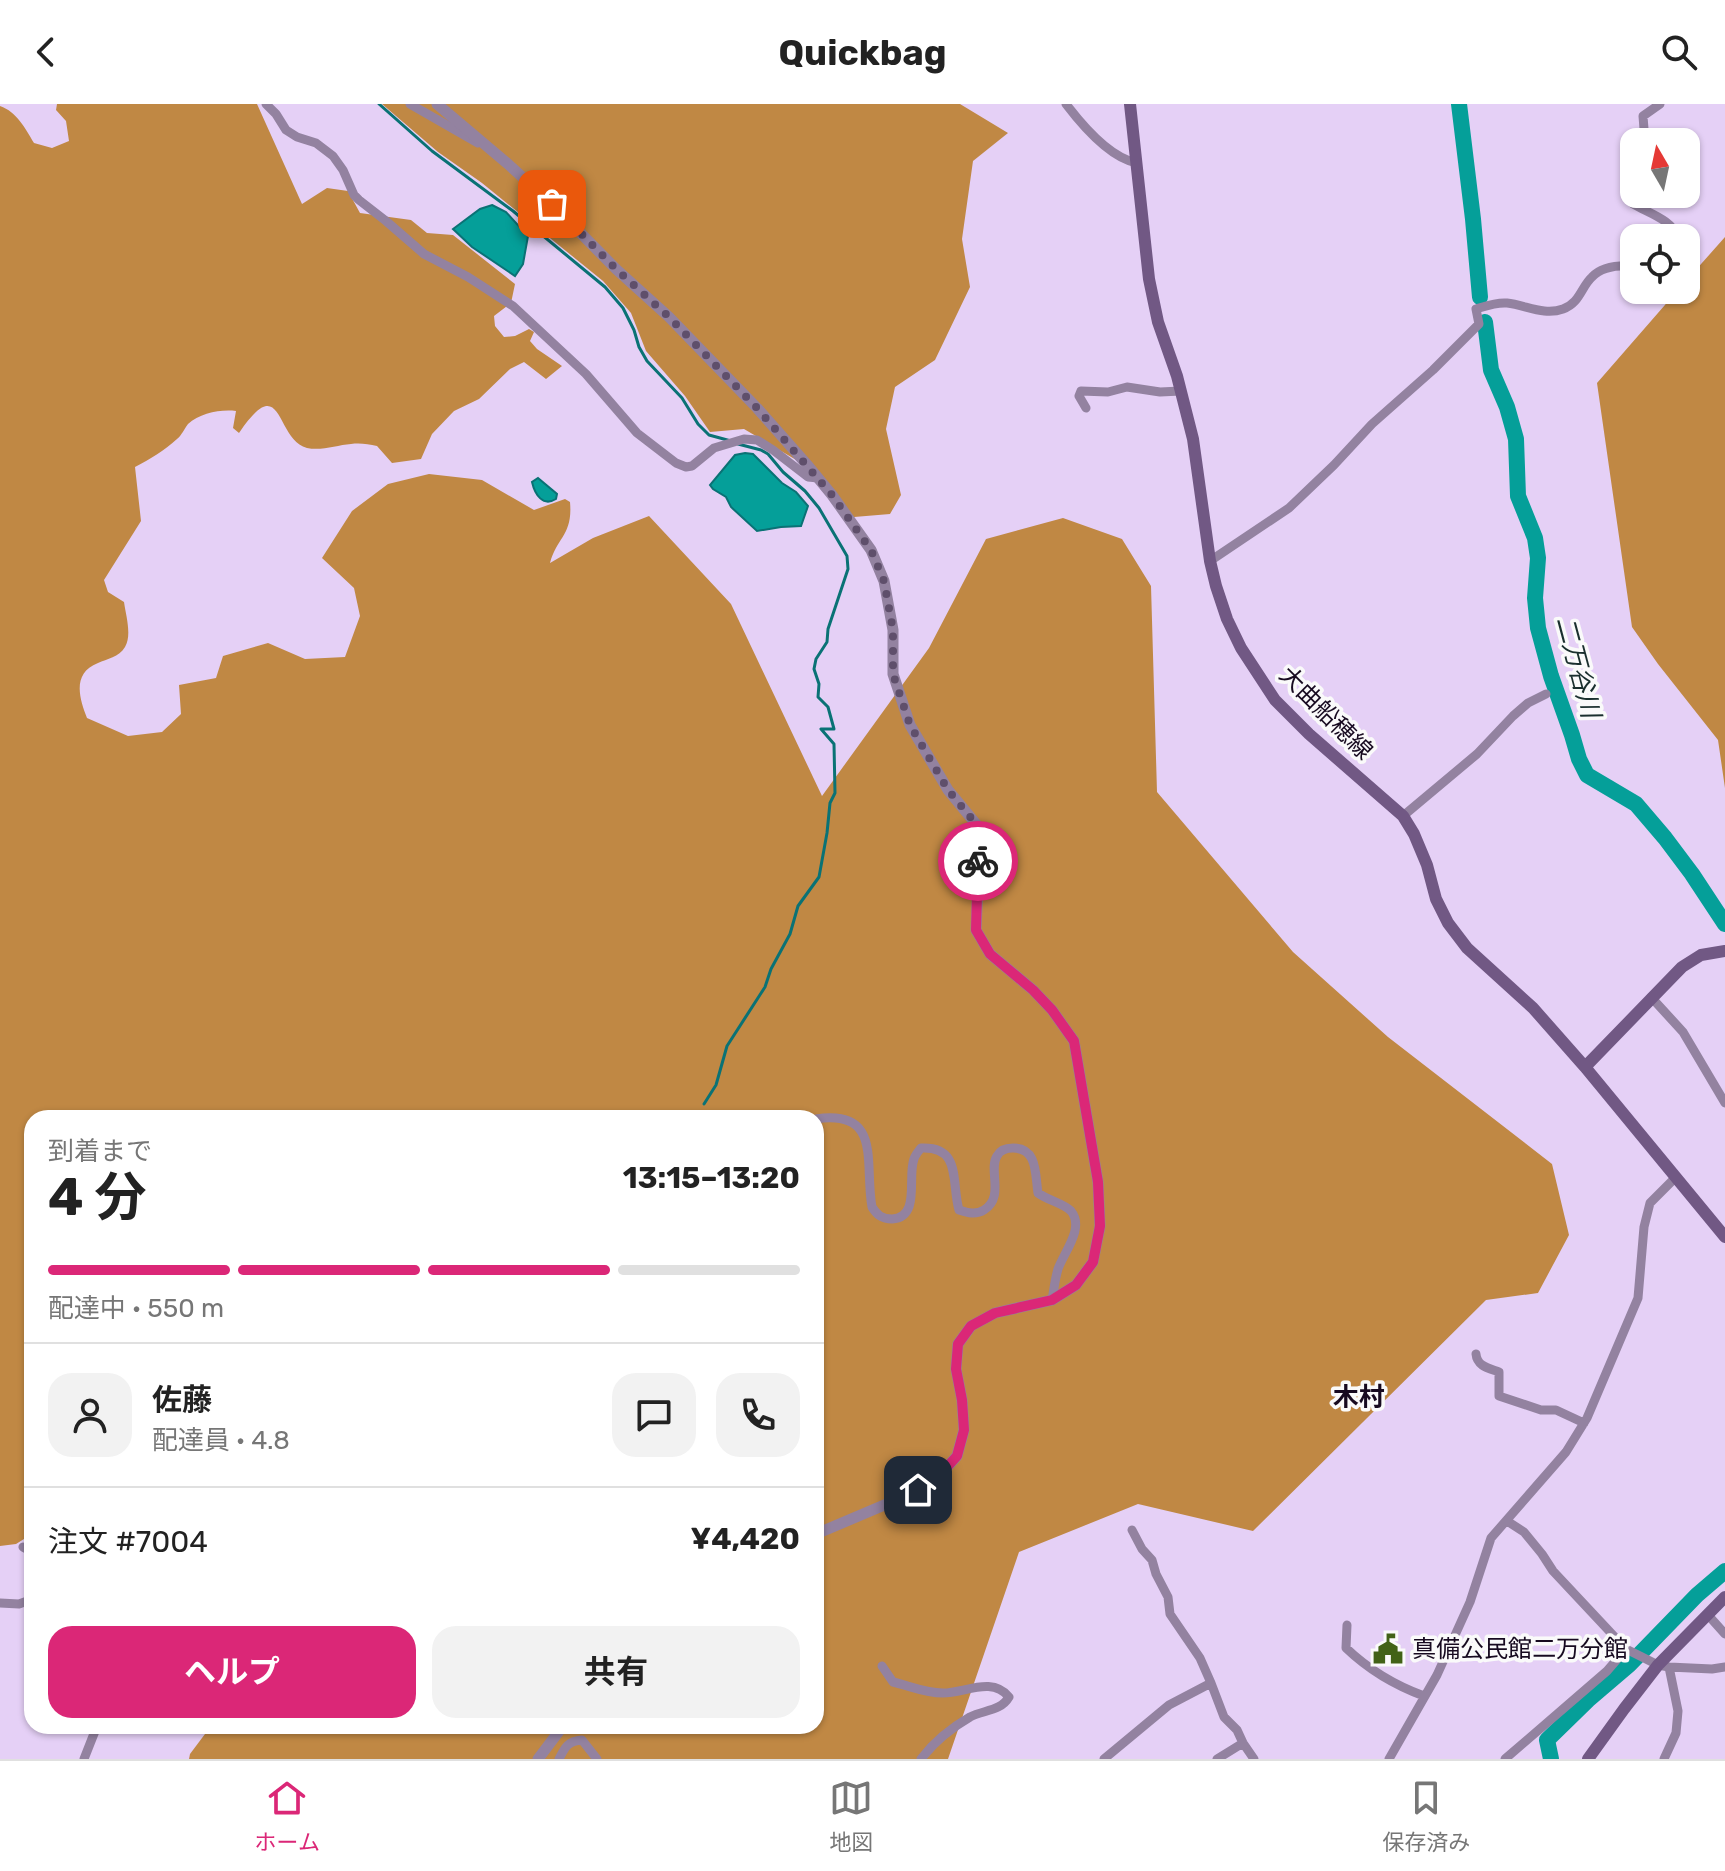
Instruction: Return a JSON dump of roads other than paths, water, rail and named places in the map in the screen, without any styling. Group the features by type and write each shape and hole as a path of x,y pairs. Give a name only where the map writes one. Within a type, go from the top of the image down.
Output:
{"main road":[{"name":"大曲船穂線","path":"1130,104 1149,279 1158,322 1193,439 1210,561 1227,619 1241,648 1275,700 1403,816 1427,865 1436,899 1448,923 1467,948 1533,1008 1725,1237"},
{"path":"1585,1067 1682,967 1701,955 1725,951"},
{"path":"1588,1759 1663,1666 1725,1597"}],"street":[{"path":"266,104 286,130 316,143 333,156 359,200 424,254 513,306 586,374 637,433 676,463 692,466 714,448 744,439 757,440 808,477 818,478"},
{"path":"410,104 492,151"},
{"path":"437,104 552,204 669,317 757,408 818,478 871,550 884,581 893,630 893,674 910,725 948,790 976,824 979,858 976,930 990,954 1042,1000 1074,1041 1098,1182 1100,1226 1093,1262 1076,1285 1052,1300 995,1313 971,1326 958,1344 956,1369 964,1430 957,1456 938,1477 918,1490 824,1531"},
{"path":"1066,104 1096,139 1126,161 1137,163"},
{"path":"1644,128 1643,116 1660,104"},
{"path":"1640,208 1668,224"},
{"path":"1210,561 1291,507 1372,424 1479,324 1476,309 1505,302 1545,312 1561,310 1572,305 1592,276 1620,265"},
{"path":"1086,408 1079,396 1081,391 1108,392 1127,387 1160,392 1181,391"},
{"path":"1403,816 1477,754 1528,703 1546,694"},
{"path":"1651,997 1683,1032 1725,1103"},
{"path":"824,1118 843,1118 855,1124 865,1135 872,1207 877,1215 888,1219 900,1218 909,1209 914,1156 921,1148 940,1150 949,1156 959,1210 967,1213 980,1213 992,1200 997,1155 1004,1149 1026,1151 1032,1157 1038,1193 1047,1200 1061,1204 1075,1219 1076,1229 1058,1270 1052,1300"},
{"path":"1389,1759 1437,1675 1470,1602 1491,1538 1566,1452 1584,1423 1638,1298 1644,1227 1650,1203 1675,1178"},
{"path":"1476,1354 1483,1366 1499,1372 1499,1396 1541,1410 1556,1410 1584,1423"},
{"path":"1507,1521 1524,1532 1553,1571 1626,1649 1663,1666 1725,1667"},
{"path":"1132,1530 1152,1560 1168,1597 1170,1614 1200,1658 1224,1717 1237,1730 1254,1759"},
{"path":"0,1603 24,1602"},
{"path":"1708,1615 1725,1634"},
{"path":"1347,1625 1346,1648 1362,1664 1424,1696"},
{"path":"1505,1759 1607,1671 1626,1649"},
{"path":"882,1666 893,1682 918,1690 944,1693 990,1686 1003,1690 1009,1697 1005,1704 971,1717 948,1733 932,1745 921,1759"},
{"path":"1663,1666 1678,1711 1676,1733 1664,1759"},
{"path":"1104,1759 1169,1705 1211,1683"},
{"path":"84,1759 94,1734"},
{"path":"538,1759 557,1734"},
{"path":"559,1759 565,1746 582,1740 597,1759"},
{"path":"1217,1759 1243,1743"}],"waterway":[{"path":"379,104 432,151 513,211 605,287 623,308 647,361 682,398 698,424 709,435 731,441"},
{"name":"二万谷川","path":"1459,104 1480,297"},
{"name":"二万谷川","path":"1485,322 1491,370 1507,407 1516,439 1518,496 1535,538 1538,628 1579,759 1587,775 1636,804 1692,874 1725,924"},
{"path":"704,1104 716,1085 727,1046 765,987 790,934 798,906 819,877 830,803 835,793 834,744 821,729 834,729 828,707 818,697 819,684 814,669 816,659 827,642 828,629 848,569 847,556 819,508 805,491 768,454 738,444"},
{"name":"二万谷川","path":"1551,1759 1547,1740 1725,1571"}],"place":[{"name":"真備公民館二万分館","path":"1388,1649"}],"district":[{"name":"木村","path":"1359,1397"}]}
